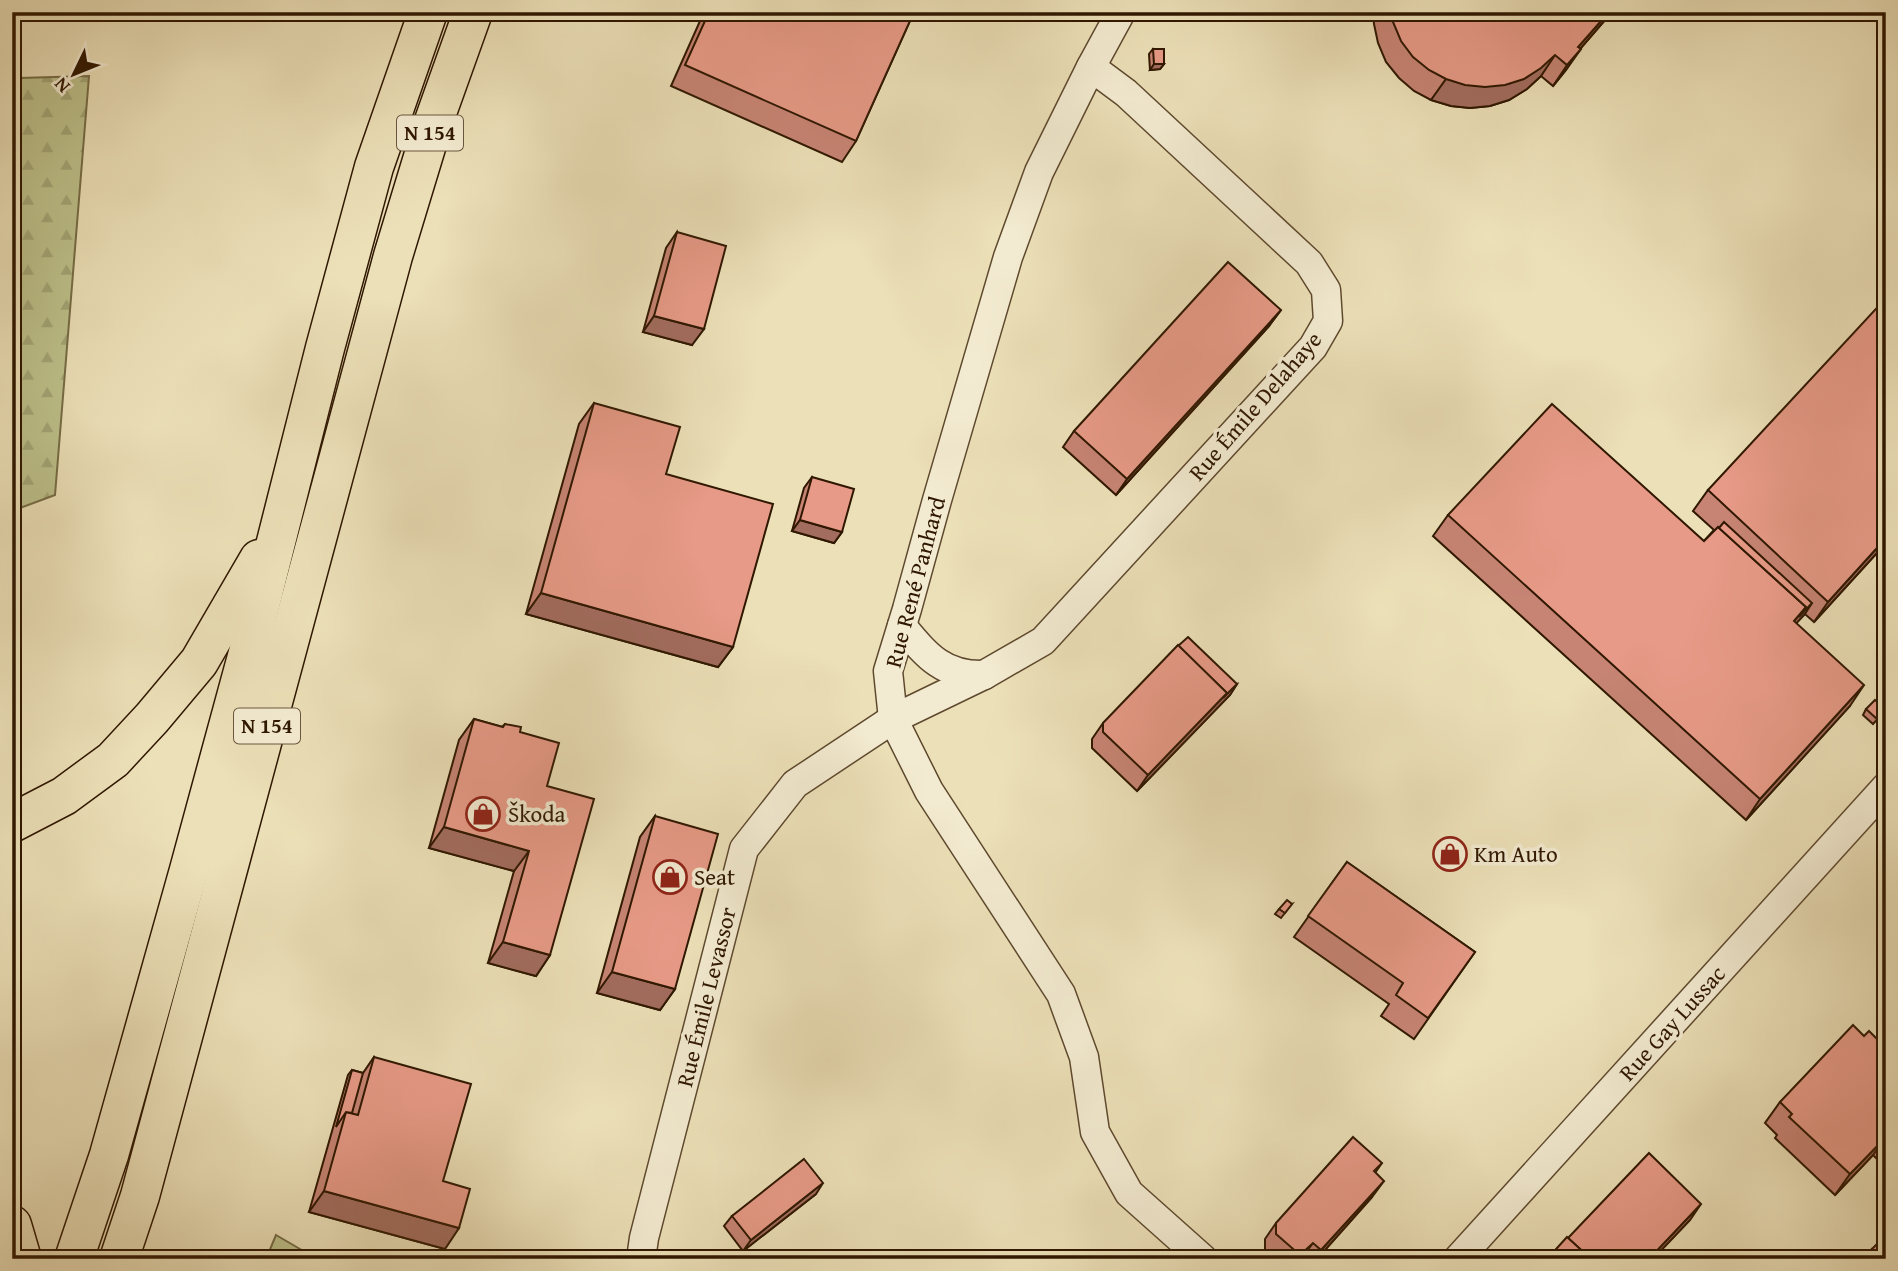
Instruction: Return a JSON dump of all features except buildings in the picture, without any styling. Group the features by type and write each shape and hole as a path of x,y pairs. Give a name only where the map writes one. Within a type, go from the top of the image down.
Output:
{"highway":[{"name":"N 154","path":"74,1259 109,1155 156,991 249,649 374,167 428,12"},
{"name":"N 154","path":"119,1259 140,1196 393,256 434,121 473,12"},
{"path":"12,823 64,796 113,760 152,718 199,662 281,521"},
{"path":"138,1259 140,1196"},
{"path":"12,1225 22,1259"}],"street":[{"name":"Rue René Panhard","path":"1121,12 1039,172 1008,257 888,671 894,719 929,792 1061,994 1084,1057 1095,1132 1129,1193 1203,1259"},
{"name":"Rue Émile Delahaye","path":"894,719 984,675 1043,641 1313,347 1328,321 1326,290 1309,262 1126,93 1091,67"},
{"path":"902,626 941,666 967,675 984,675"},
{"name":"Rue Émile Levassor","path":"640,1259 744,849 795,784 894,719"},
{"name":"Rue Gay Lussac","path":"1458,1259 1886,787"}],"green space":[{"path":"89,76 55,495 12,511 12,85 19,78"},
{"path":"276,1235 317,1259 266,1259"}],"place":[{"name":"Škoda","path":"483,814"},
{"name":"Km Auto","path":"1450,854"},
{"name":"Seat","path":"670,877"}]}
